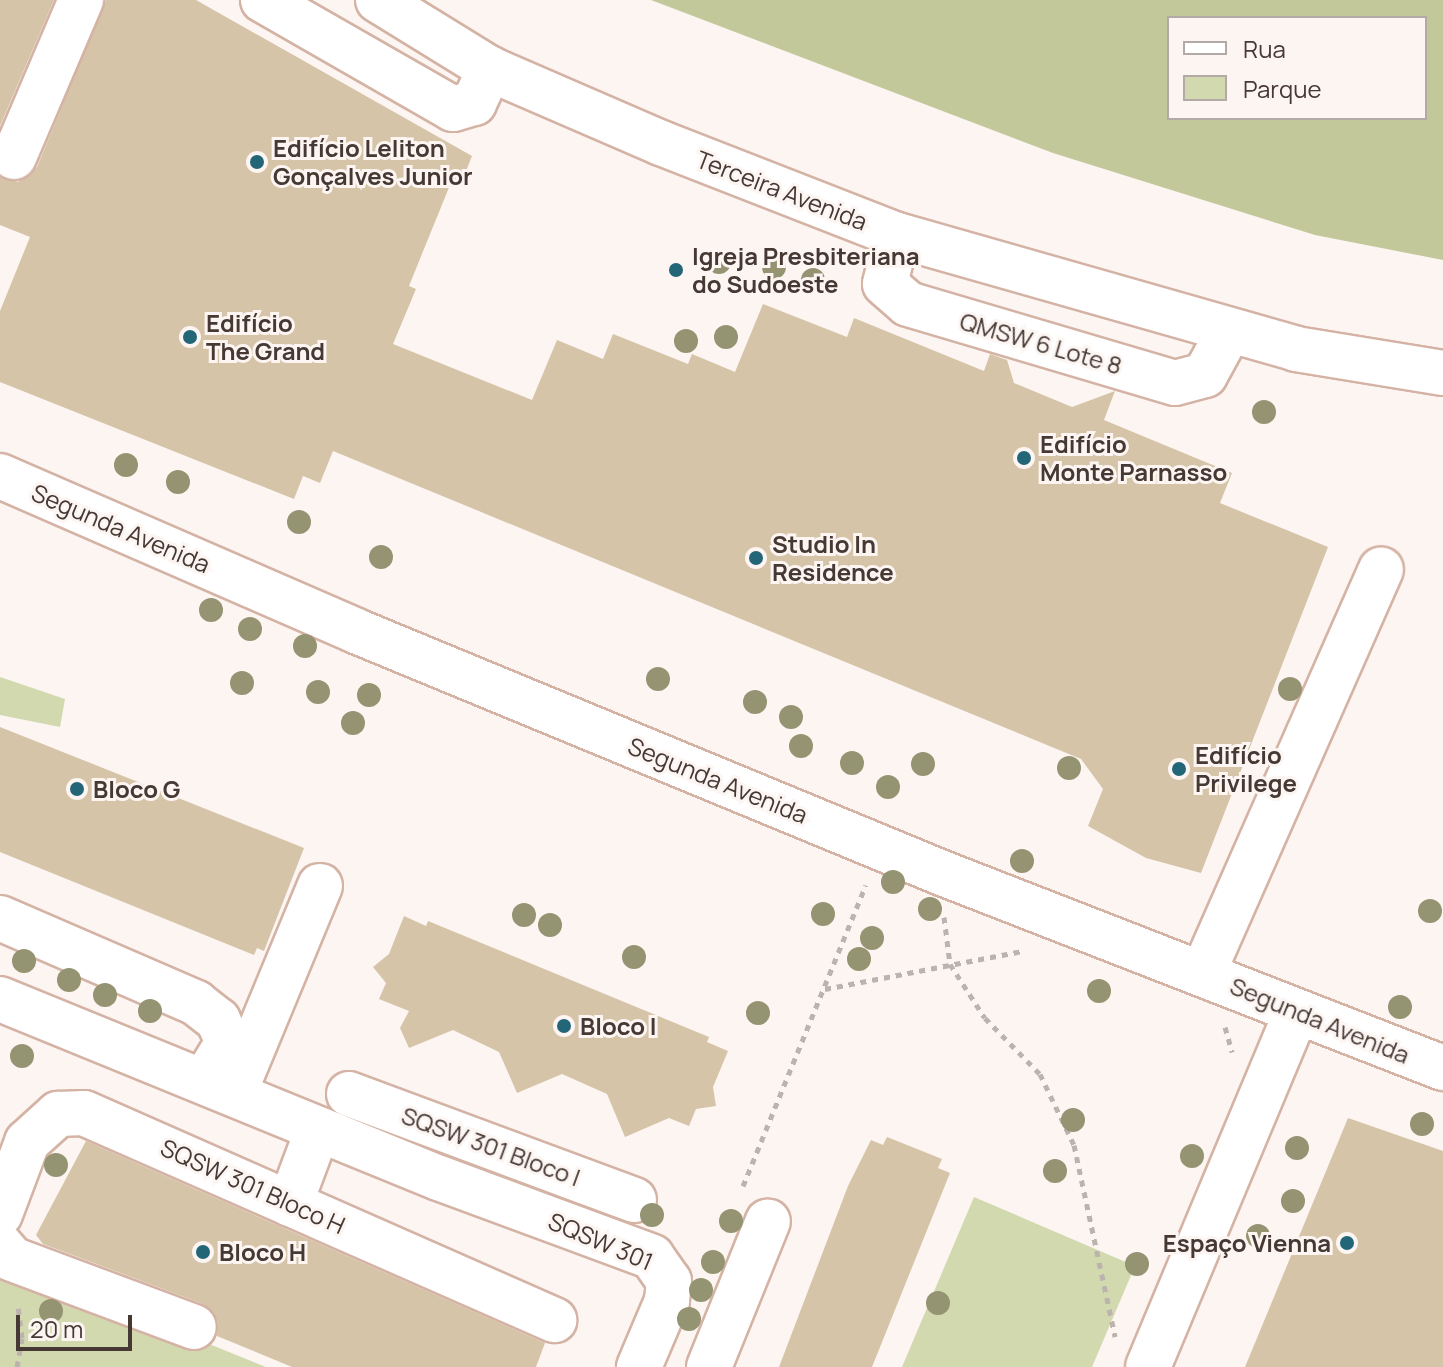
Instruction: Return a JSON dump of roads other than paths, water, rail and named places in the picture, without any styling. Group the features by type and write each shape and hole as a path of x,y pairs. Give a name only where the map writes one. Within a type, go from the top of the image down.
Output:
{"street":[{"path":"14,157 81,0"},
{"path":"263,0 453,109 474,103 490,69"},
{"name":"Terceira Avenida","path":"378,0 490,69 661,143 897,235 1296,349 1443,373"},
{"name":"QMSW 6 Lote 8","path":"897,235 885,284 908,304 1175,383 1205,375 1229,331"},
{"name":"Segunda Avenida","path":"0,476 356,631 942,873 1443,1068"},
{"path":"1203,973 1381,570"},
{"path":"219,1088 320,886"},
{"path":"0,918 196,1003 218,1020 228,1042 219,1088"},
{"name":"SQSW 301","path":"0,999 439,1178 652,1257 664,1268 667,1301 639,1367"},
{"path":"1134,1358 1296,1013"},
{"name":"SQSW 301 Bloco I","path":"349,1094 634,1200"},
{"name":"SQSW 301 Bloco H","path":"0,1214 13,1173 34,1133 58,1114 84,1113 554,1320"},
{"path":"290,1204 318,1129"},
{"path":"439,1178 457,1133"},
{"path":"709,1367 754,1207"},
{"path":"6,1252 194,1327"}],"place":[{"name":"Edifício Leliton Gonçalves Junior","path":"257,162"},
{"name":"Igreja Presbiteriana do Sudoeste","path":"676,270"},
{"name":"Edifício The Grand","path":"190,337"},
{"name":"Edifício Monte Parnasso","path":"1024,458"},
{"name":"Studio In Residence","path":"756,558"},
{"name":"Edifício Privilege","path":"1179,769"},
{"name":"Bloco G","path":"77,789"},
{"name":"Bloco I","path":"564,1026"},
{"name":"Espaço Vienna","path":"1347,1243"},
{"name":"Bloco H","path":"203,1252"}]}
